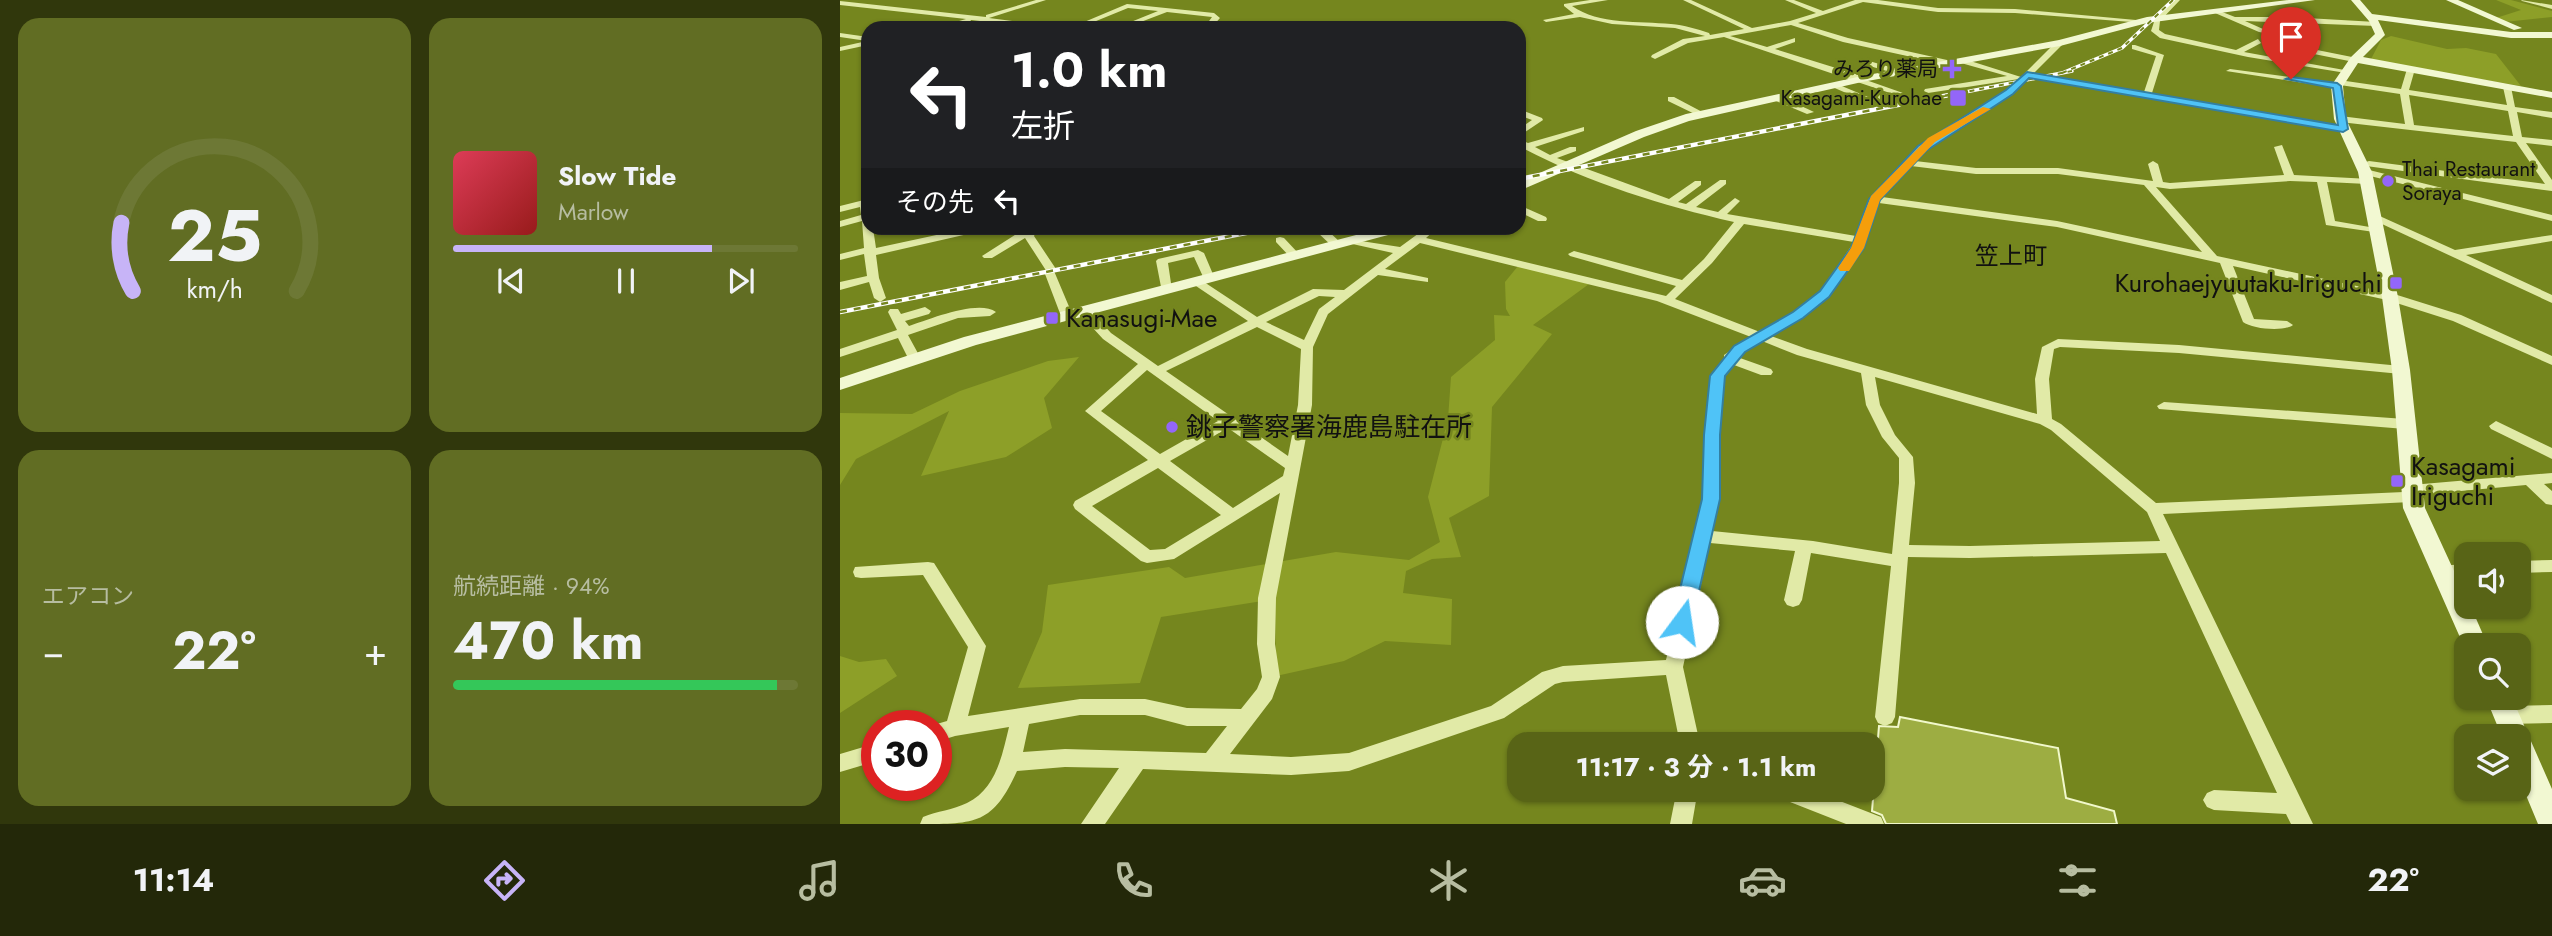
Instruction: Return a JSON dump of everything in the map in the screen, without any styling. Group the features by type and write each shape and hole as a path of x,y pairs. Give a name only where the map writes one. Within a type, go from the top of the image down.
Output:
{"street":[{"path":"967,21 1044,0"},
{"path":"1199,0 1201,13"},
{"path":"1580,15 1566,5 1605,0"},
{"path":"1686,0 1754,31"},
{"path":"1788,0 1823,13"},
{"path":"1654,57 1682,42 1791,23 1863,0 1938,10 2015,11 2144,21 2311,0"},
{"path":"1938,10 1946,0"},
{"path":"2177,0 2158,20 2155,28 2160,35 2346,72 2404,92 2552,107"},
{"path":"2355,0 2373,20 2380,35 2346,72 2341,124 2365,172 2390,297 2401,370 2411,494 2470,633"},
{"path":"2450,0 2549,36"},
{"path":"2524,0 2552,7"},
{"path":"840,3 1004,21"},
{"path":"1090,21 1128,6 1201,13 1217,18 1214,21"},
{"path":"1138,21 1167,10"},
{"path":"2217,12 2261,31 2310,38 2302,49 2346,72"},
{"path":"1546,20 1580,15 1625,24 1675,26 1767,50 1899,93 1867,100 1834,86"},
{"path":"2234,19 2373,20 2511,35 2549,36"},
{"path":"1526,184 1664,125 1861,79 2060,43 2144,21"},
{"path":"1791,23 1846,40 1958,63 2147,96 2341,124 2410,126 2552,143"},
{"path":"840,35 861,40"},
{"path":"1767,50 1792,40"},
{"path":"2238,52 2258,41"},
{"path":"840,49 861,43"},
{"path":"1688,732 1674,667 1711,499 1712,435 1718,376 1729,358 1825,294 1840,276 1861,240 1875,199 1931,140 2010,92 2022,76 2060,43"},
{"path":"2135,47 2160,55 2147,96"},
{"path":"1870,64 1901,73"},
{"path":"2410,126 2404,92 2412,69"},
{"path":"2230,71 2346,72 2412,69 2552,95"},
{"path":"1928,91 2022,76"},
{"path":"2507,87 2518,138 2552,188"},
{"path":"1671,99 1704,115"},
{"path":"1779,99 1810,112"},
{"path":"2509,104 2552,116"},
{"path":"1664,111 1683,105"},
{"path":"1526,115 1539,120 1526,128"},
{"path":"1526,143 1581,129"},
{"path":"1526,145 1549,158 1671,203 1741,221 1861,240"},
{"path":"2278,147 2290,178"},
{"path":"1549,158 1573,149"},
{"path":"1910,163 1976,171 2057,171 2154,185 2290,178 2321,179 2365,172 2552,188"},
{"path":"2153,164 2154,185 2211,257"},
{"path":"2365,172 2552,218"},
{"path":"2321,179 2330,223 2375,224 2457,253 2552,299"},
{"path":"1689,207 1723,182"},
{"path":"1671,203 1698,183"},
{"path":"1875,199 2057,224 2390,297 2457,318 2552,361"},
{"path":"1720,216 1735,201"},
{"path":"840,209 861,204"},
{"path":"1526,211 1542,219"},
{"path":"1667,301 1741,221"},
{"path":"840,223 861,225"},
{"path":"870,235 873,278 880,299"},
{"path":"840,257 947,235"},
{"path":"988,256 1022,235"},
{"path":"1030,235 1075,314 1229,421 1291,473"},
{"path":"1331,235 1345,243 1401,251"},
{"path":"840,384 914,357 1373,235"},
{"path":"1210,762 1265,693 1271,677 1266,645 1267,598 1305,405 1307,347 1323,312 1423,235"},
{"path":"2457,253 2552,238"},
{"path":"1418,239 1667,301 1762,337 1867,372 2045,421 2064,433 2153,509 2302,824"},
{"path":"1280,240 1295,256"},
{"path":"1166,290 1162,261 1198,253 1203,280 1258,322 1307,347"},
{"path":"1574,254 1683,284"},
{"path":"2225,261 2249,322 2287,325"},
{"path":"1375,271 1424,280"},
{"path":"840,286 873,278"},
{"path":"1233,516 1092,411 1152,367 1258,322 1317,292 1345,294"},
{"path":"840,352 925,311"},
{"path":"898,322 990,312"},
{"path":"898,322 914,357"},
{"path":"2045,421 2042,379 2048,347 2058,343 2179,349 2401,370"},
{"path":"1729,358 1766,372"},
{"path":"1867,372 1873,405 1889,437 1906,457 1907,484 1885,718"},
{"path":"2164,406 2405,424"},
{"path":"1229,421 1081,505 1147,556 1168,555 1233,516 1291,473"},
{"path":"2496,426 2552,454"},
{"path":"2153,509 2411,494 2552,478"},
{"path":"2530,480 2552,500"},
{"path":"1703,536 1899,556 2170,547"},
{"path":"1793,600 1804,547"},
{"path":"2531,567 2552,566"},
{"path":"861,572 928,568 977,646 952,714"},
{"path":"2442,571 2454,570"},
{"path":"1011,762 1065,758 1138,759 1291,766 1349,762 1497,712 1549,678 1563,674 1674,667"},
{"path":"952,729 1080,707 1145,707 1187,718 1246,718"},
{"path":"2507,717 2552,714"},
{"path":"931,824 975,811 997,790 1011,762 1021,716"},
{"path":"840,764 861,757"},
{"path":"1092,824 1138,759"},
{"path":"2531,773 2552,823"},
{"path":"2214,800 2292,804"},
{"path":"1681,824 1685,802"},
{"path":"1816,802 1873,824"}],"green space":[{"path":"2496,0 2511,0 2552,11 2552,17 2505,22 2496,18 2521,10"},
{"path":"2391,36 2447,49 2466,48 2496,54 2521,86 2370,61 2381,40"},
{"path":"1518,266 1589,284 1533,325 1552,334 1492,407 1489,496 1449,518 1461,557 1432,559 1406,571 1403,593 1452,599 1451,645 1385,641 1344,661 1276,676 1275,599 1161,617 1140,683 1018,688 1042,632 1048,585 1169,567 1185,578 1336,552 1409,560 1440,542 1428,497 1448,419 1451,377 1495,340 1494,315 1510,316 1506,309 1505,282"},
{"path":"1079,357 1044,398 1052,428 1006,457 921,476 949,411 856,459 840,485 840,413 912,414 960,391 1048,361"},
{"path":"840,656 859,662 886,659 897,676 840,713"}],"building":[{"path":"1900,717 2058,748 2066,798 2114,811 2117,824 1886,824 1882,815 1872,811 1873,802 1885,802 1885,732 1879,732 1879,726 1898,727"}],"railway":[{"path":"2062,73 2122,48 2173,0"},
{"path":"2062,73 2072,71"},
{"path":"1940,97 2062,73"},
{"path":"1526,178 1949,95"},
{"path":"840,312 1236,235"}],"slow traffic":[{"path":"1844,268 1857,248 1875,199 1931,140 1986,109"}],"place":[{"name":"みろり薬局","path":"1952,69"},
{"name":"Kasagami-Kurohae","path":"1958,98"},
{"name":"Thai Restaurant Soraya","path":"2388,181"},
{"name":"Kurohaejyuutaku-Iriguchi","path":"2396,283"},
{"name":"Kanasugi-Mae","path":"1052,318"},
{"name":"銚子警察署海鹿島駐在所","path":"1172,427"},
{"name":"Kasagami Iriguchi","path":"2397,481"}],"district":[{"name":"笠上町","path":"2011,256"}],"route":[{"path":"1682,622 1711,499 1712,435 1718,376 1729,358 1740,349 1798,315 1825,294 1857,248 1875,199 1922,148 2010,92 2027,75 2300,124 2343,129 2337,86 2291,79"}]}
